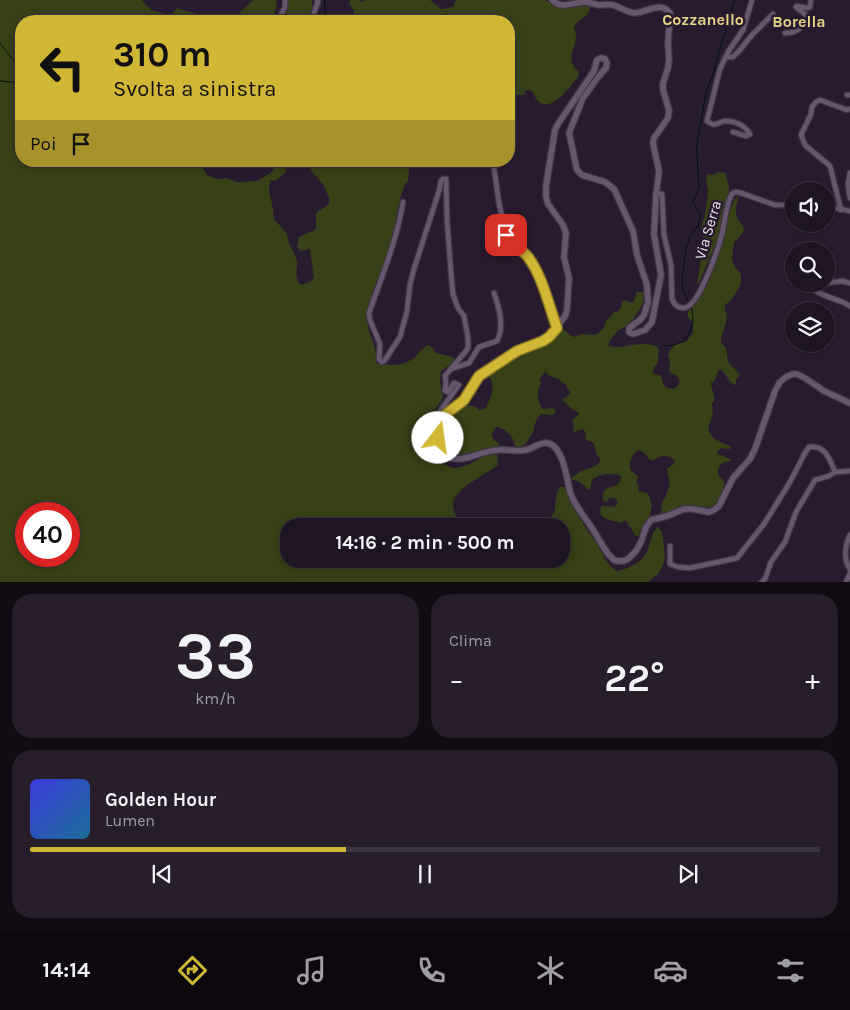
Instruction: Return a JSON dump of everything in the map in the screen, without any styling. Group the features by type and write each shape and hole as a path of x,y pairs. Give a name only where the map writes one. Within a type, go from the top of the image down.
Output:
{"street":[{"path":"281,15 285,7 285,0"},
{"path":"313,15 317,0"},
{"path":"552,0 563,6 585,2 598,5 612,5 635,13 653,4 662,4 670,14 669,60 663,83 663,90 668,103 668,118 653,143 659,172 654,234 661,275 652,322 646,330 633,334 629,332 629,328 644,315 648,302 647,285 637,255 634,231 614,189 609,184 582,175 577,170 570,137 570,132 583,98 606,68 607,63 605,59 600,58 597,60 594,71 558,124 546,186 548,204 559,218 566,233 564,256 569,278 568,304 565,316 549,337 517,351 479,376 464,400 441,418 437,430 438,438 451,458 466,458 494,450 522,451 544,442 549,443 558,450 571,494 578,508 608,554 614,560 623,561 636,551 646,526 651,520 684,509 709,512 719,506 733,478 750,459 775,391 780,382 786,377 797,374 824,391 850,403"},
{"path":"733,132 746,136 750,134 746,128 735,123 724,121 716,125 707,121 720,69 743,30 752,0"},
{"path":"785,33 799,30 806,20 806,15 796,6 810,7 811,0"},
{"path":"726,57 733,57 773,14"},
{"path":"842,210 830,166 805,145 802,135 812,107 816,102 820,100 847,110 850,109"},
{"path":"494,167 506,235 513,244 522,250 535,268 557,328"},
{"path":"850,173 848,184 850,198"},
{"path":"403,202 395,238 369,313 370,320 380,344 379,359 382,362 400,337 414,268 441,181 445,178 453,294 458,308 464,316 468,348 445,376 445,391 448,392 454,383 459,385 437,415 434,428 437,430"},
{"name":"Via Serra","path":"656,193 662,194 664,236 671,265 672,299 677,307 681,308 692,303 705,281 719,246 728,205 733,193 741,193 775,205 785,204"},
{"path":"835,208 850,211"},
{"path":"835,282 850,283"},
{"path":"819,292 850,306"},
{"path":"450,370 469,363 479,347 497,341 501,330 499,309 494,293"},
{"path":"670,546 670,564 678,567 690,568 738,558 764,524 809,448 822,449 827,453 835,472"},
{"path":"761,582 765,579 771,562 786,542 796,512 815,480 835,472 850,471"},
{"path":"850,535 846,547 846,564 850,569"},
{"path":"846,582 850,573"}],"green space":[{"path":"0,0 142,0 154,11 171,15 15,15 15,167 203,167 207,175 216,179 227,178 236,182 247,182 257,181 272,172 274,167 286,167 286,172 275,181 270,180 269,190 274,219 287,234 297,261 296,276 301,285 310,282 314,278 310,249 301,251 297,247 299,237 316,228 316,213 328,205 330,200 324,186 310,167 409,167 408,181 401,196 390,246 367,312 376,363 392,365 408,362 428,345 436,353 453,357 455,359 451,364 441,371 440,380 443,398 436,408 432,426 435,450 444,464 450,467 456,468 468,465 484,456 497,453 498,465 464,488 454,499 454,511 457,518 280,518 280,568 570,568 570,518 549,518 554,512 560,487 566,487 575,511 613,569 621,570 640,561 646,553 653,534 658,527 662,532 664,562 659,573 648,582 0,582"},
{"path":"253,0 276,0 277,6 274,15 237,15"},
{"path":"283,0 312,0 312,11 310,15 282,15"},
{"path":"350,0 363,2 365,0 430,0 441,9 453,7 456,0 545,0 563,7 590,6 590,10 574,28 576,40 572,61 579,72 578,77 556,101 543,104 537,100 532,91 527,90 524,95 515,96 515,15 354,15 349,3"},
{"path":"177,8 200,15 171,15"},
{"path":"718,172 725,173 729,195 717,241 697,284 702,252 705,245 701,228 707,200 707,174 714,175"},
{"path":"738,196 736,213 744,229 734,242 732,260 741,274 741,284 732,299 725,305 727,317 721,343 726,348 728,362 740,374 736,380 736,385 731,383 719,369 714,382 711,382 714,401 712,403 713,411 709,431 715,439 731,447 730,449 721,448 717,452 717,454 731,459 731,461 723,463 718,469 718,475 725,482 717,503 712,507 689,506 661,514 662,502 670,484 667,469 675,463 674,459 664,456 650,460 643,452 638,450 633,455 630,468 639,477 636,481 639,486 638,491 647,493 650,497 650,502 652,503 650,517 638,536 636,536 626,521 621,523 603,517 600,511 601,506 613,507 618,502 615,498 610,498 606,502 603,501 603,495 607,488 618,484 621,476 610,474 598,476 592,480 590,490 571,478 600,461 594,443 585,439 584,430 574,432 573,430 574,425 572,421 579,414 562,400 570,394 566,385 557,378 549,376 546,372 540,379 538,400 543,409 553,408 556,411 551,415 541,414 536,422 534,431 522,447 515,446 513,439 503,429 496,427 492,436 500,446 464,456 452,456 440,435 443,421 448,415 463,405 474,406 480,410 486,408 493,387 487,374 508,358 552,337 559,330 565,330 575,337 581,334 596,335 604,328 606,321 615,311 617,312 621,308 622,301 632,302 635,300 637,292 644,292 639,310 629,323 616,333 608,345 615,347 640,344 657,346 659,351 658,363 654,367 654,374 661,376 666,387 670,389 677,386 679,379 669,371 669,351 676,344 686,342 693,333 693,323 688,317 688,312 711,272 720,250 731,207"}],"waterway":[{"path":"324,15 325,0"},
{"path":"689,303 683,289 682,279 686,249 690,236 698,226 701,215 693,202 699,187 697,143 706,92 714,72 735,0"},
{"path":"0,43 15,62"},
{"path":"0,81 15,82"},
{"path":"665,346 680,343 687,337 692,325 693,315 691,307"}],"district":[{"name":"Cozzanello","path":"703,19"},
{"name":"Borella","path":"799,21"}],"route":[{"path":"438,438 437,430 441,418 464,400 476,378 517,351 543,341 557,328 535,268 522,250 513,244 506,235"}]}
